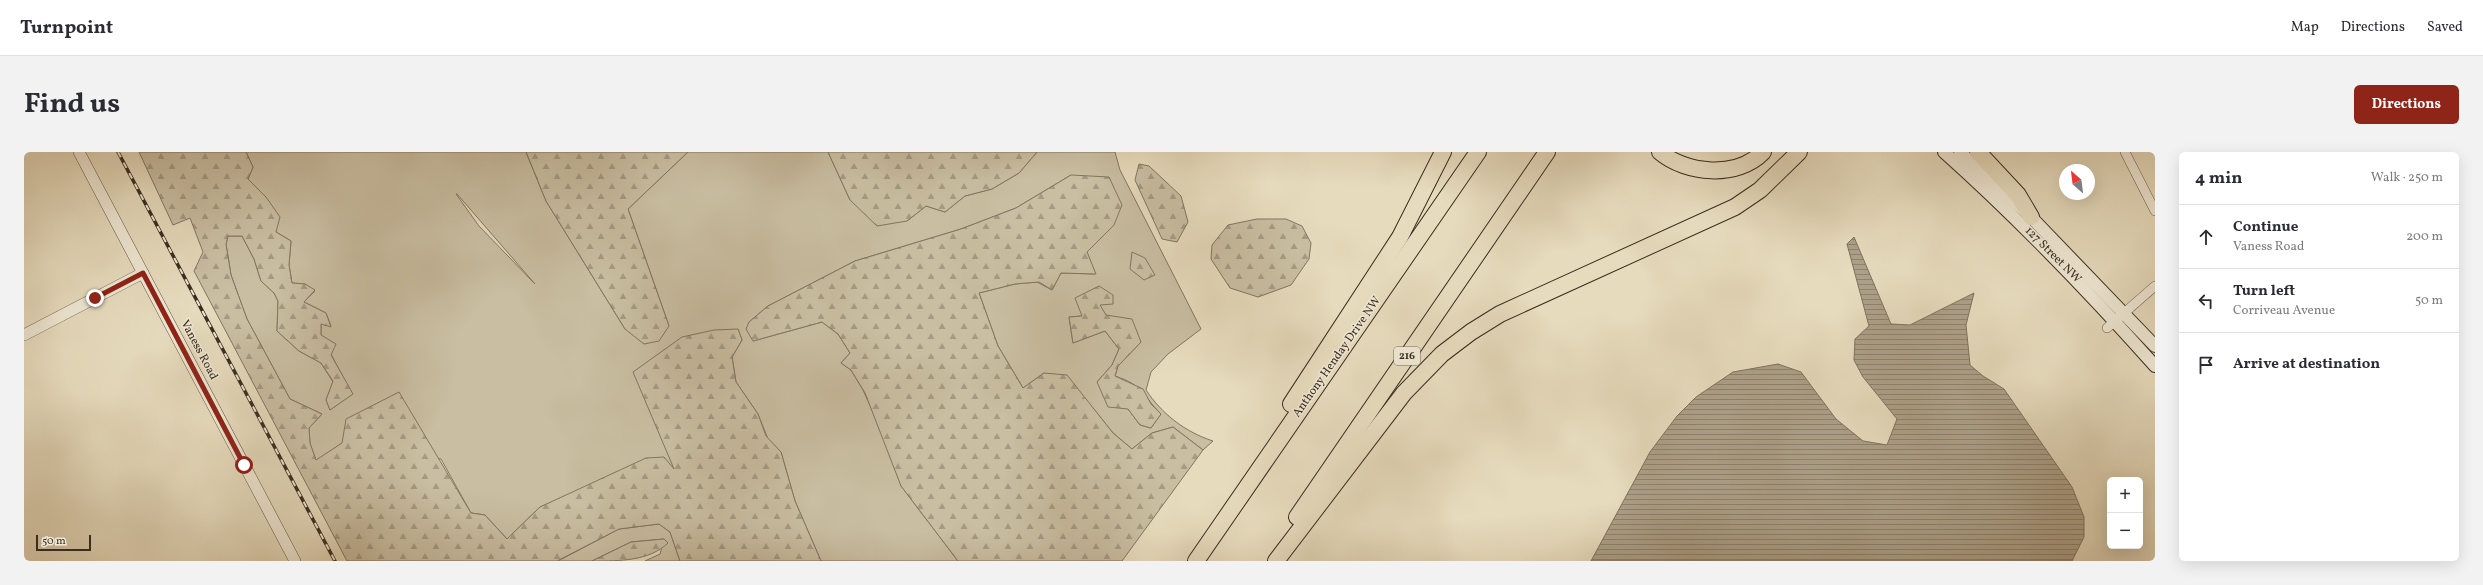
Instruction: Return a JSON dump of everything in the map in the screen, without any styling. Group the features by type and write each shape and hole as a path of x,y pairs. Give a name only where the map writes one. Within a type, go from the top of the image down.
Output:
{"highway":[{"path":"1190,561 1200,543 1400,237 1443,152"},
{"name":"Anthony Henday Drive NW","path":"1196,561 1478,152"},
{"name":"216","path":"1266,561 1546,152"},
{"path":"1660,152 1676,163 1717,171 1732,169 1746,164 1763,152"},
{"path":"1276,561 1404,393 1442,354 1471,332 1500,314 1735,207 1760,190 1799,152"},
{"path":"1978,152 2018,195 2031,217"}],"main road":[{"name":"127 Street NW","path":"1944,152 2023,225 2115,320 2155,346"},
{"name":"127 Street NW","path":"1960,152 2031,217 2115,320 2155,366"}],"street":[{"name":"Vaness Road","path":"79,152 295,561"},
{"path":"2125,152 2155,211"},
{"path":"24,335 143,273"},
{"path":"2115,320 2155,286"}],"green space":[{"path":"139,152 246,152 253,167 248,179 266,197 280,217 276,232 291,241 289,265 292,283 305,284 315,290 304,302 326,313 331,327 321,324 321,335 336,344 331,355 353,394 330,410 326,400 333,381 321,363 299,351 277,331 278,301 274,293 261,281 254,259 242,236 228,236 226,244 231,275 247,319 290,399 322,414 309,428 310,443 316,460 342,443 346,419 399,392 471,513 485,515 507,539 540,507 646,458 664,457 674,469 633,372 682,337 714,330 738,329 742,340 732,357 736,382 758,414 766,436 781,452 795,501 821,561 680,561 670,532 659,524 619,529 557,561 347,561 194,271 203,252 190,218 173,225"},
{"path":"246,152 526,152 546,201 625,329 669,326 628,209 688,152 828,152 850,200 907,221 926,206 945,212 965,196 992,189 1019,173 1037,152 1115,152 1120,170 1201,329 1168,354 1151,372 1146,390 1159,407 1175,421 1193,433 1213,441 1203,450 1173,427 1152,433 1132,449 1113,433 1093,408 1044,373 1023,388 998,346 979,293 1015,284 1037,282 1052,290 1061,273 1095,274 1087,252 1095,243 1071,175 1016,208 961,229 855,261 768,306 749,322 753,341 822,322 838,334 850,353 841,363 851,370 863,390 885,439 901,486 958,561 821,561 795,501 781,452 768,439 758,414 736,382 732,357 742,340 738,329 675,471 591,485 540,507 507,539 485,515 471,513 441,459 342,443 316,461 310,443 309,428 322,414 290,399 247,319 231,275 226,244 228,236 242,236 254,259 261,281 274,293 278,301 277,331 299,351 321,363 333,382 326,400 330,410 352,394 321,335 321,324 331,326 326,313 304,302 315,291 305,284 292,283 289,265 291,241 276,232 266,197 248,179 253,167","holes":["457,194 535,284 479,226","1113,295 1099,305 1106,315 1141,342 1118,366 1115,376 1132,383 1142,391 1161,414 1151,428 1140,425 1128,409 1097,382 1112,365 1119,349 1105,331 1073,343 1069,317 1082,316"]},
{"path":"526,152 688,152 628,209 669,326 659,341 644,344 625,329 546,201"},
{"path":"828,152 1037,152 1019,173 992,189 965,196 945,212 926,206 907,221 877,226 850,200"},
{"path":"1139,164 1149,166 1181,196 1188,222 1177,242 1162,239 1135,180"},
{"path":"1071,175 1109,177 1122,205 1114,225 1087,252 1096,274 1061,273 1052,290 1039,282 1015,284 979,293 998,346 1023,388 1044,373 1067,375 1113,433 1132,449 1152,433 1173,427 1203,450 1122,561 958,561 901,486 865,393 851,370 841,363 850,353 838,334 822,322 753,341 746,329 749,322 768,306 855,261 961,229 1016,208"},
{"path":"1257,219 1286,219 1302,226 1311,243 1309,259 1291,285 1258,297 1230,288 1211,259 1212,245 1228,225"},
{"path":"1132,252 1145,258 1155,275 1144,280 1130,269"},
{"path":"1099,286 1113,295 1113,304 1100,305 1106,315 1132,319 1141,342 1118,366 1115,376 1143,389 1151,404 1161,414 1151,428 1140,425 1128,409 1108,407 1097,382 1112,365 1119,349 1105,331 1073,343 1069,317 1082,316 1075,298"},
{"path":"659,524 670,532 680,561 645,561 660,554 664,539 631,542 592,561 558,561 619,529"},
{"path":"664,539 668,543 660,549 643,557 613,561 592,561 631,542"}],"shaded area":[{"path":"1854,237 1891,324 1910,325 1974,293 1966,325 1970,365 1983,376 2004,389 2072,487 2084,517 2084,537 2072,561 1591,561 1650,452 1677,416 1696,397 1733,372 1778,364 1801,372 1836,419 1863,441 1887,445 1897,419 1863,377 1854,360 1855,339 1869,326 1847,244"}],"railway":[{"path":"118,152 335,561"}],"route":[{"path":"95,298 143,273 244,465"}]}
